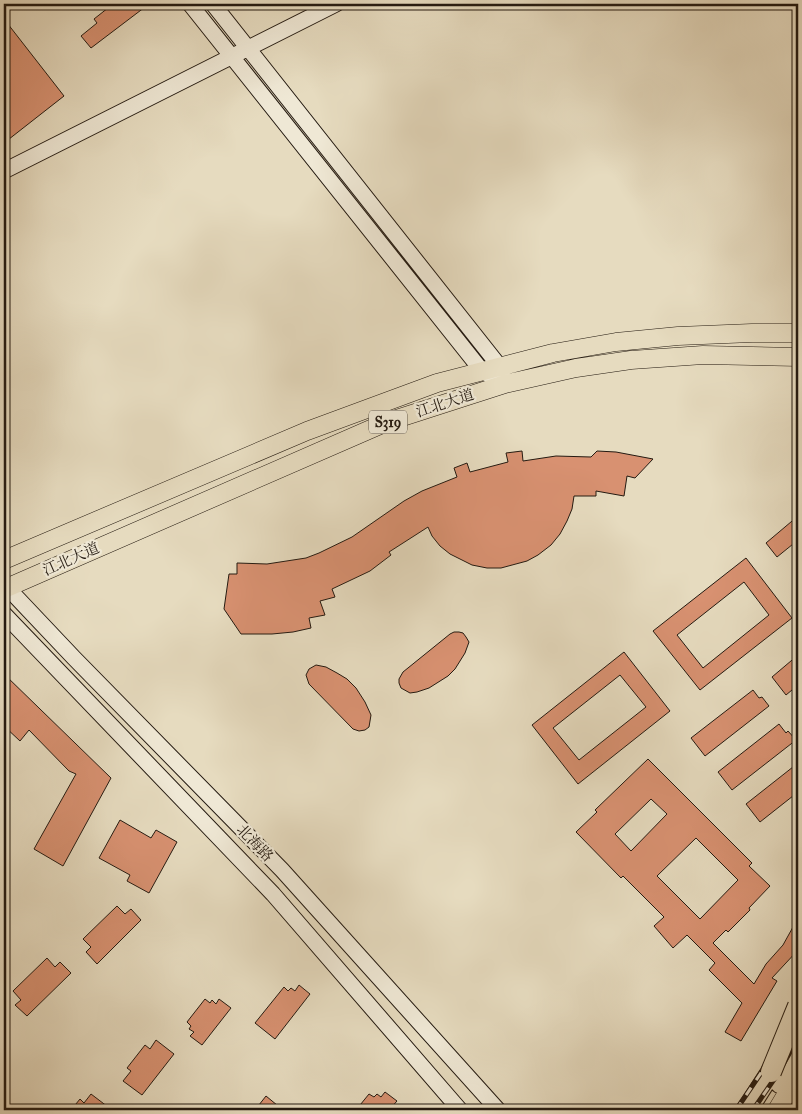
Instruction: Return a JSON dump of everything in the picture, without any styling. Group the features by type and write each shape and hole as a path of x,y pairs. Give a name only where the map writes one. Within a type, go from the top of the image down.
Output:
{"highway":[{"path":"784,1076 798,1006"},
{"path":"784,1076 798,1029"},
{"path":"763,1110 798,1052"},
{"path":"747,1110 798,1064"}],"main road":[{"name":"江北大道","path":"5,587 387,422 553,353 616,342 678,336 798,333"},
{"name":"江北大道","path":"4,560 307,431 437,383 482,372 503,375 576,368 631,360 703,355 798,357"},
{"path":"737,1110 771,1059 798,1012"},
{"path":"777,1110 784,1076"}],"street":[{"path":"190,4 482,372"},
{"path":"213,4 503,375"},
{"path":"4,171 336,4"},
{"name":"北海路","path":"5,587 282,870 498,1110"},
{"name":"北海路","path":"4,614 273,894 460,1110"}],"building":[{"path":"113,4 149,4 91,48 81,36 97,23 94,19"},
{"path":"4,19 64,96 4,143"},
{"path":"522,451 523,461 556,456 591,457 597,451 616,452 653,459 635,478 627,476 624,496 596,491 596,496 574,496 572,509 560,534 551,545 527,561 501,568 472,565 450,554 440,546 428,527 389,552 391,555 370,571 332,589 335,597 320,601 325,615 309,618 311,628 272,634 241,634 224,609 229,574 237,574 237,563 267,564 306,558 319,553 352,537 404,501 422,491 457,477 454,468 467,463 470,472 508,462 506,453"},
{"path":"798,516 798,540 777,557 766,543"},
{"path":"746,558 792,618 700,690 653,631","holes":["744,582 769,615 703,668 677,635"]},
{"path":"454,632 463,633 469,642 465,653 455,669 448,676 429,688 410,693 401,688 399,679 403,672"},
{"path":"624,652 670,711 578,784 532,725","holes":["620,675 646,707 579,760 553,728"]},
{"path":"798,655 798,685 786,695 772,677"},
{"path":"316,665 326,667 337,673 356,688 371,715 369,727 359,731 353,729 309,684 306,675 309,669"},
{"path":"4,674 111,778 63,866 34,849 76,774 69,771 29,730 20,741 4,726"},
{"path":"753,690 769,706 705,756 691,738"},
{"path":"779,724 786,733 788,731 796,740 732,790 718,772"},
{"path":"648,759 752,863 749,866 770,886 728,932 726,930 713,943 754,984 766,964 783,945 798,918 798,950 772,978 777,981 741,1041 725,1032 742,1003 709,970 715,963 687,935 673,948 654,926 664,917 623,876 621,878 576,832 597,812 595,810","holes":["651,799 667,814 631,851 615,834","696,838 738,880 700,919 657,876"]},
{"path":"798,763 798,792 760,822 746,804"},
{"path":"120,820 151,838 156,830 177,842 149,893 127,881 130,875 99,858"},
{"path":"117,906 125,914 131,909 141,920 97,964 86,952 91,947 83,939"},
{"path":"47,958 55,967 60,962 71,973 27,1016 15,1005 21,1000 13,991"},
{"path":"299,985 310,994 275,1039 255,1023 284,987 288,991 291,988 295,991"},
{"path":"205,999 210,1003 212,1000 216,1004 219,999 231,1008 202,1045 190,1036 194,1032 189,1029 191,1026 187,1022"},
{"path":"156,1040 174,1054 142,1095 123,1081 131,1071 127,1068 145,1045 150,1049"},
{"path":"385,1092 397,1101 389,1110 356,1110 369,1094 374,1097 377,1094 381,1097"},
{"path":"91,1094 112,1110 71,1110 80,1099 84,1103"},
{"path":"266,1096 283,1110 255,1110"}],"railway":[{"path":"736,1110 763,1070 798,1010"},
{"path":"753,1110 777,1075 798,1038"}]}
